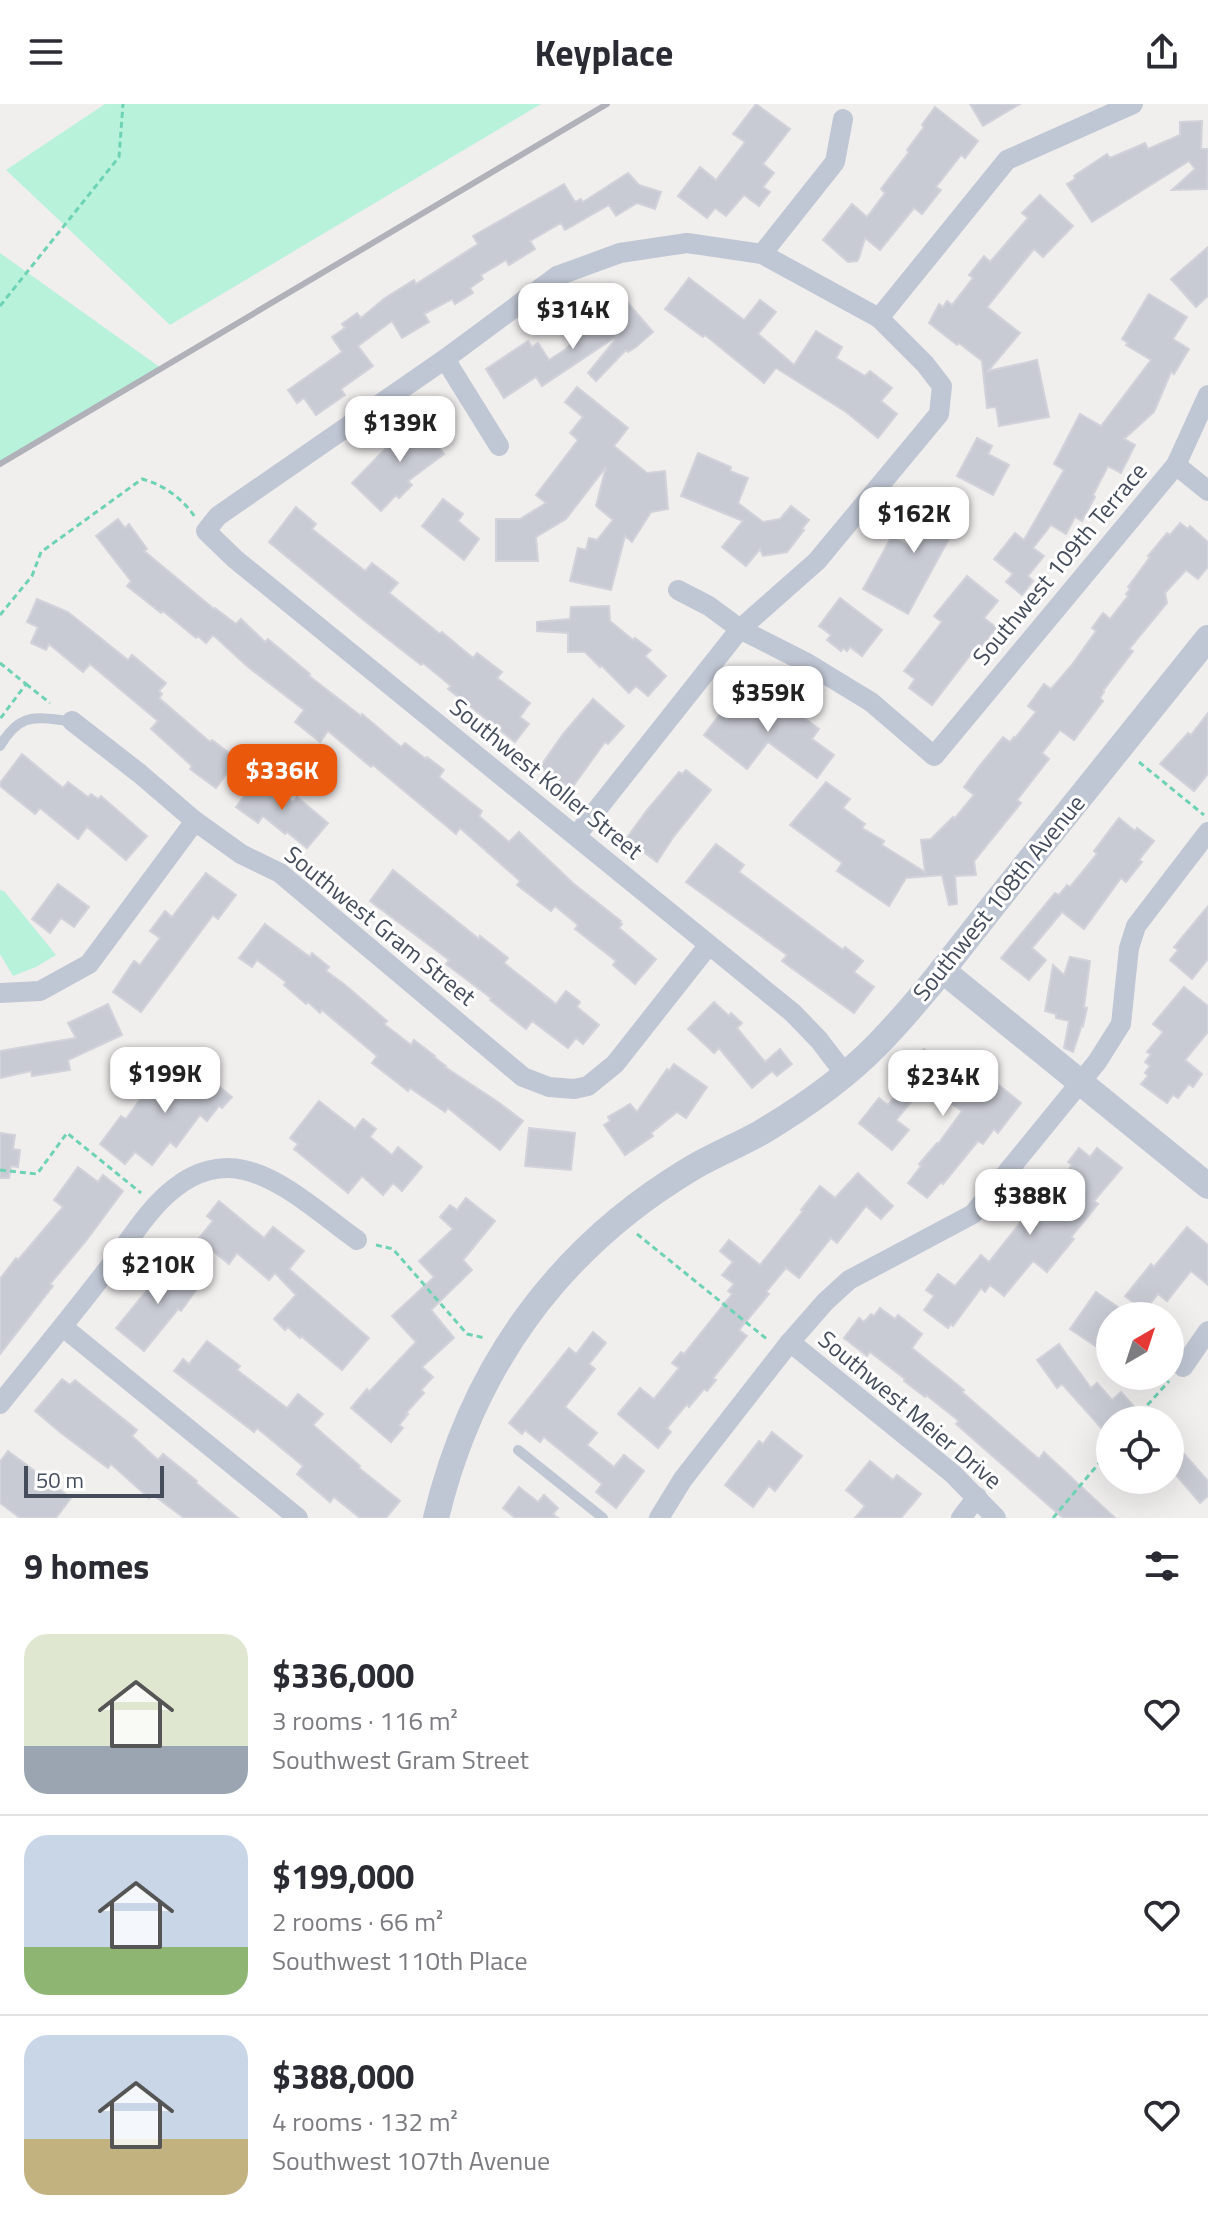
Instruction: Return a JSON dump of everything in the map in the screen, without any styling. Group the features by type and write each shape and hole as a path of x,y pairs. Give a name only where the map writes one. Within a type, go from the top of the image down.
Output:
{"street":[{"path":"879,318 1007,160 1133,104"},
{"path":"762,254 835,162 843,119"},
{"path":"206,531 218,516 445,359 557,276 620,253 687,243 762,254 879,318 925,364 942,386 939,414 817,561 740,629 576,836"},
{"path":"445,359 499,446"},
{"name":"Southwest 109th Terrace","path":"740,629 807,663 871,702 934,756 1176,465 1208,395"},
{"path":"1176,465 1208,491"},
{"name":"Southwest Koller Street","path":"206,531 235,559 793,1013 845,1074"},
{"path":"678,590 709,606 740,629"},
{"name":"Southwest 108th Avenue","path":"436,1518 451,1462 485,1382 509,1341 563,1271 635,1205 694,1167 788,1115 845,1074 876,1047 942,970 1208,638"},
{"name":"Southwest Gram Street","path":"72,721 195,821 241,854 280,873 523,1077 549,1087 574,1089 588,1086 615,1064 708,946"},
{"path":"0,993 40,991 89,964 195,821"},
{"path":"659,1518 683,1479 825,1302 849,1280 973,1214 1081,1082 1121,1024 1129,948 1136,926 1208,832"},
{"path":"942,970 1208,1186"},
{"path":"0,1404 156,1206 177,1186 200,1172 246,1170 274,1181 357,1240"},
{"path":"63,1327 298,1518"},
{"path":"1184,1366 1208,1331"},
{"name":"Southwest Meier Drive","path":"786,1347 953,1474 996,1518"},
{"path":"961,1518 977,1497"}],"lane":[{"path":"0,746 23,720 72,721"},
{"path":"518,1450 603,1518"}],"path":[{"path":"0,306 119,157 123,104"},
{"path":"0,615 32,576 41,552 142,479 184,501 206,531"},
{"path":"0,663 72,721"},
{"path":"0,719 26,684"},
{"path":"1120,747 1208,818"},
{"path":"0,1170 37,1174 67,1133 156,1206"},
{"path":"619,1219 786,1347"},
{"path":"357,1240 393,1249 467,1334 483,1337 492,1343"},
{"path":"1146,1406 1159,1390"},
{"path":"1053,1518 1096,1467"}],"green space":[{"path":"105,104 541,104 170,325 6,170"},
{"path":"0,253 161,368 0,464"},
{"path":"0,890 56,955 13,976 0,954"}],"building":[{"path":"756,104 790,129 763,164 774,173 763,187 770,192 759,206 744,195 726,216 715,208 707,218 678,196 700,167 716,180 745,142 733,134"},
{"path":"970,104 1020,104 983,126"},
{"path":"935,107 978,141 965,158 961,155 936,187 941,190 922,214 914,208 880,250 865,238 857,261 848,262 823,240 852,204 867,217 885,193 881,189 909,152 907,150"},
{"path":"1202,121 1201,149 1208,149 1207,189 1172,190 1195,169 1189,161 1092,222 1067,184 1075,179 1074,176 1107,154 1110,158 1145,143 1148,149 1180,135 1180,122"},
{"path":"628,173 639,185 661,192 655,209 637,203 616,216 609,205 565,230 561,223 530,241 535,249 509,265 506,260 481,275 483,279 470,288 473,293 455,304 452,299 424,314 429,322 402,338 392,321 358,346 373,366 341,389 345,395 316,415 304,398 297,403 288,390 342,352 332,337 345,328 342,324 357,313 361,318 385,298 414,280 416,284 478,244 473,236 564,184 575,202 581,199 583,202"},
{"path":"1040,195 1073,226 1043,257 1034,249 987,307 1020,333 988,371 1037,360 1049,417 999,426 996,407 987,408 982,361 929,323 939,304 943,307 947,301 952,305 973,278 969,275 984,256 990,262 1028,218 1022,213"},
{"path":"1208,247 1208,296 1196,307 1171,279"},
{"path":"689,278 744,320 760,300 776,312 758,334 794,365 816,331 842,347 836,358 865,376 870,371 892,388 881,401 897,414 878,438 846,412 776,368 764,383 705,335 703,337 665,309"},
{"path":"1149,294 1187,317 1173,339 1189,349 1174,374 1171,372 1154,412 1124,439 1135,445 1121,473 1108,466 1082,521 1075,517 1066,534 1051,525 1033,548 1044,556 1028,576 1033,581 1022,595 1006,582 1013,574 994,559 1015,533 1024,540 1064,470 1054,464 1080,414 1101,426 1151,360 1126,345 1128,343 1122,339"},
{"path":"622,296 653,332 636,347 628,352 626,350 596,381 588,373 620,334 542,386 536,377 504,398 486,369 528,341 532,347 538,343 549,360 566,349"},
{"path":"577,387 628,428 614,446 647,473 665,471 668,509 651,512 632,542 625,536 611,590 570,581 578,548 586,550 589,538 597,540 613,520 596,506 606,467 566,519 536,537 538,561 496,561 496,519 520,519 546,503 536,495 578,440 570,433 583,417 565,402"},
{"path":"428,415 441,434 433,440 444,454 408,481 412,485 399,498 396,495 381,511 352,483 392,442"},
{"path":"977,438 992,446 988,454 1009,465 993,495 957,476"},
{"path":"698,453 748,478 738,503 763,522 780,519 791,506 809,520 787,552 763,556 760,549 746,566 722,547 743,521 681,496"},
{"path":"932,489 953,501 950,507 963,513 908,614 863,589 892,536 907,545 923,517 919,514"},
{"path":"443,499 463,514 458,521 479,539 464,560 422,526"},
{"path":"296,507 316,524 312,529 365,571 372,563 398,583 389,593 440,634 442,632 473,658 477,653 502,672 497,678 530,703 520,717 529,724 515,742 448,689 451,686 423,663 421,665 366,622 269,542"},
{"path":"118,519 125,528 129,524 147,549 144,551 214,609 236,624 241,619 265,642 268,639 309,676 401,747 405,743 444,770 439,777 482,811 479,816 509,842 519,832 574,884 621,921 619,928 656,959 635,984 613,965 616,961 575,929 578,925 555,906 551,911 517,885 520,881 460,828 456,834 328,731 320,742 295,722 304,710 248,667 213,635 206,643 198,636 196,638 127,586 131,581 96,536"},
{"path":"1180,523 1188,529 1190,526 1208,542 1208,567 1198,579 1186,570 1165,593 1167,603 1129,649 1133,651 1103,691 1100,698 1103,701 1074,740 1060,730 1042,753 1049,759 1017,800 1021,803 974,861 976,875 955,876 957,904 949,905 942,875 906,878 889,906 837,871 842,863 790,825 826,782 850,799 843,808 865,824 862,828 884,841 882,845 925,872 921,840 931,839 955,818 974,795 964,787 977,769 1003,737 1010,742 1015,738 1036,712 1028,706 1044,684 1051,689 1071,666 1096,631 1092,628 1103,613 1110,619 1128,596 1128,587 1148,556"},
{"path":"967,576 998,601 984,618 997,628 978,651 975,649 932,705 909,688 915,679 904,671 942,622 934,616"},
{"path":"840,598 882,630 862,656 850,647 847,651 843,648 841,651 827,640 831,635 819,626"},
{"path":"37,599 68,612 128,660 132,655 166,683 159,691 162,694 159,698 210,742 212,740 237,759 216,788 190,769 192,766 151,729 158,721 90,664 83,672 49,644 46,650 31,643 38,627 27,622"},
{"path":"609,606 610,621 651,650 645,656 666,676 648,696 636,686 629,693 585,652 568,652 568,633 537,631 537,622 570,619 571,607"},
{"path":"736,693 762,713 777,693 819,729 812,739 834,755 817,778 768,742 747,769 704,735"},
{"path":"593,699 624,726 608,744 605,742 571,789 540,767"},
{"path":"1208,713 1208,774 1194,791 1160,764 1188,733 1191,735"},
{"path":"22,754 63,788 68,782 88,797 91,794 98,799 101,796 147,836 126,860 87,827 78,839 40,808 35,814 0,786"},
{"path":"686,770 711,790 657,862 626,839 679,772 682,774"},
{"path":"259,776 293,802 297,797 328,823 307,848 263,816 258,823 236,807"},
{"path":"1119,818 1154,841 1139,860 1142,862 1126,882 1121,878 1084,929 1062,912 1032,948 1046,960 1029,980 1001,958 1055,893 1059,895 1067,885 1070,887 1097,854 1094,851"},
{"path":"716,844 744,865 739,872 843,950 845,947 863,961 854,972 874,987 854,1013 782,961 787,955 686,882"},
{"path":"393,870 479,939 480,936 508,958 504,963 556,1004 566,991 580,1002 577,1007 599,1025 583,1044 576,1038 568,1048 532,1021 526,1029 446,964 449,960 370,901"},
{"path":"206,873 236,895 218,919 213,915 141,1012 113,992 134,961 140,965 160,938 150,931 165,911 172,917"},
{"path":"58,884 89,907 74,927 61,918 50,933 32,919"},
{"path":"1208,906 1208,959 1192,979 1170,960 1178,950 1174,947"},
{"path":"265,924 329,967 326,971 411,1045 414,1040 445,1067 523,1121 500,1150 448,1108 445,1112 410,1088 408,1091 372,1063 377,1056 322,1010 320,1013 308,1002 306,1004 284,985 286,982 257,960 252,967 239,958"},
{"path":"1070,957 1090,961 1084,1007 1087,1008 1073,1052 1064,1048 1069,1021 1045,1011 1053,965 1064,975"},
{"path":"1184,987 1208,1006 1208,1032 1185,1060 1202,1074 1193,1087 1189,1084 1178,1098 1173,1095 1167,1103 1141,1084 1148,1076 1145,1073 1150,1066 1145,1062 1151,1054 1147,1052 1163,1032 1153,1024"},
{"path":"714,1002 742,1023 737,1028 765,1062 780,1049 792,1064 777,1076 772,1071 752,1088 719,1048 714,1053 688,1029"},
{"path":"108,1004 122,1035 68,1060 70,1070 32,1076 31,1071 0,1078 0,1051 76,1038 68,1023"},
{"path":"924,1049 967,1084 973,1077 984,1085 990,1078 1021,1103 998,1133 994,1129 983,1144 978,1141 943,1184 941,1182 927,1198 908,1183 921,1166 919,1164 962,1111 925,1085 896,1120 909,1130 892,1150 859,1123 879,1098 888,1105 908,1081 902,1076"},
{"path":"186,1059 232,1097 222,1108 219,1106 207,1121 200,1115 176,1147 170,1142 152,1165 135,1152 125,1164 100,1144 121,1116 126,1119 149,1087 158,1094"},
{"path":"674,1064 707,1087 686,1118 677,1112 651,1133 653,1136 625,1155 604,1125 610,1121 608,1117 630,1104 637,1112 667,1069 669,1071"},
{"path":"319,1101 355,1129 363,1119 376,1129 370,1137 392,1155 398,1147 422,1167 402,1191 393,1183 383,1195 362,1176 348,1193 294,1149 298,1144 290,1138"},
{"path":"529,1128 575,1133 571,1170 525,1166"},
{"path":"0,1133 15,1135 13,1149 20,1150 18,1167 11,1166 9,1178 0,1178"},
{"path":"1079,1148 1090,1157 1097,1148 1122,1168 1094,1201 1098,1204 1047,1272 1033,1261 1004,1296 990,1285 985,1292 981,1288 953,1326 951,1324 948,1328 924,1310 934,1296 926,1290 938,1274 955,1286 981,1255 989,1262 1051,1184 1055,1187 1072,1165 1068,1162"},
{"path":"78,1167 98,1182 103,1175 123,1191 0,1354 0,1279 63,1207 54,1200"},
{"path":"858,1173 893,1206 881,1219 866,1206 837,1243 831,1238 799,1278 786,1268 739,1330 747,1336 713,1378 716,1380 689,1407 687,1404 667,1428 671,1432 658,1448 618,1414 640,1388 654,1399 679,1368 672,1363 681,1352 684,1354 732,1294 728,1291 734,1284 722,1275 733,1262 720,1251 729,1240 760,1265 820,1186 835,1198"},
{"path":"466,1198 495,1221 463,1260 472,1270 431,1310 454,1338 422,1367 433,1377 421,1390 424,1393 406,1413 399,1425 403,1428 391,1442 351,1408 416,1342 392,1316 434,1277 419,1261 453,1229 440,1217 450,1205 457,1210"},
{"path":"219,1201 264,1238 273,1227 304,1251 289,1269 369,1338 342,1370 301,1336 288,1327 285,1330 274,1319 296,1295 275,1273 269,1280 237,1253 229,1264 198,1239 213,1221 207,1216"},
{"path":"1187,1227 1208,1245 1208,1285 1191,1271 1167,1301 1158,1294 1151,1302 1133,1302 1125,1296 1151,1264 1154,1267"},
{"path":"167,1262 199,1286 181,1311 178,1309 144,1351 116,1328"},
{"path":"1096,1292 1111,1302 1096,1302 1096,1346 1070,1329"},
{"path":"880,1308 895,1319 898,1315 922,1334 912,1348 964,1390 962,1392 1039,1459 1044,1452 1115,1518 1063,1518 956,1424 959,1421 870,1352 867,1356 844,1338 859,1318 864,1322"},
{"path":"593,1332 606,1343 589,1364 595,1369 565,1407 597,1433 587,1445 614,1467 624,1455 644,1471 616,1508 596,1492 602,1484 544,1437 540,1442 525,1430 522,1434 509,1423 569,1348 576,1354"},
{"path":"207,1341 240,1366 237,1370 287,1408 298,1394 323,1414 313,1425 400,1501 386,1518 360,1518 334,1497 330,1502 297,1474 303,1466 257,1428 254,1432 174,1371 183,1359 189,1364"},
{"path":"1059,1344 1091,1388 1096,1384 1096,1390 1103,1390 1112,1400 1121,1392 1134,1406 1096,1406 1096,1422 1062,1384 1057,1388 1037,1360"},
{"path":"62,1379 70,1385 75,1380 137,1430 132,1436 158,1460 163,1454 238,1518 184,1518 152,1494 149,1498 111,1464 108,1468 61,1433 35,1411"},
{"path":"772,1432 802,1456 775,1491 769,1486 753,1507 725,1485 759,1441 763,1444"},
{"path":"8,1451 71,1498 56,1518 20,1518 0,1503 0,1462"},
{"path":"1184,1454 1208,1481 1208,1496 1200,1503 1184,1484"},
{"path":"870,1461 893,1480 897,1475 921,1494 901,1518 855,1518 865,1506 846,1490"},
{"path":"519,1487 538,1502 544,1495 558,1508 553,1514 558,1518 515,1518 503,1508"}],"railway":[{"path":"0,464 607,104"}]}
